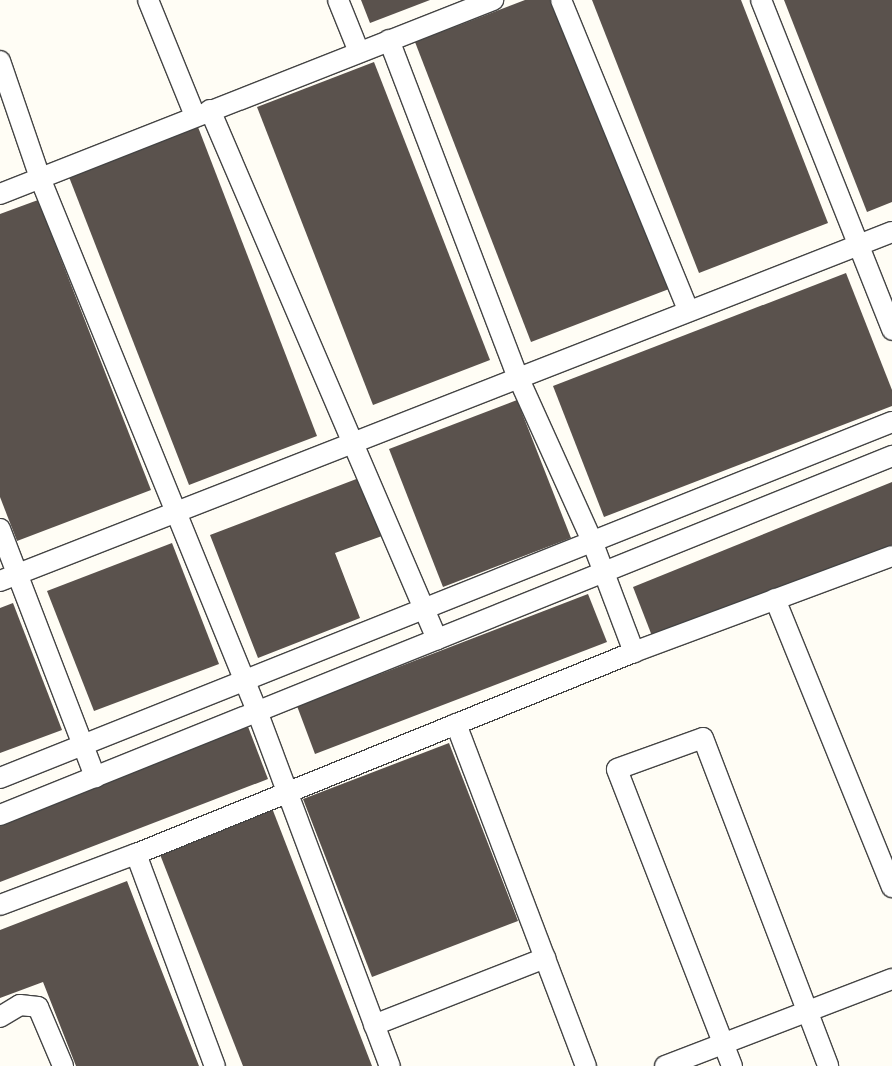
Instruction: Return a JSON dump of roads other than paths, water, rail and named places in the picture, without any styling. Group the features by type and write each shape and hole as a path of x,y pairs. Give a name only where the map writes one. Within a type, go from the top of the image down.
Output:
{"street":[{"path":"148,0 203,113 354,441 426,607 437,639"},
{"path":"338,0 359,52"},
{"path":"0,194 389,40 456,7 493,0"},
{"path":"561,0 688,310"},
{"path":"761,0 860,242 892,330"},
{"path":"389,40 518,377 592,541 634,652"},
{"path":"0,61 40,178 173,512 242,681 257,711 286,793 390,1066"},
{"path":"0,581 860,242 892,232"},
{"path":"0,778 892,422"},
{"path":"0,815 892,456"},
{"path":"0,529 95,777"},
{"path":"0,905 136,854 634,652 892,556"},
{"path":"775,599 892,887"},
{"path":"456,724 586,1066"},
{"path":"732,1066 617,769 703,738 828,1066"},
{"path":"136,854 215,1066"},
{"path":"374,1025 544,958"},
{"path":"664,1066 892,979"},
{"path":"0,1017 20,1005 38,1007 63,1066"}]}
